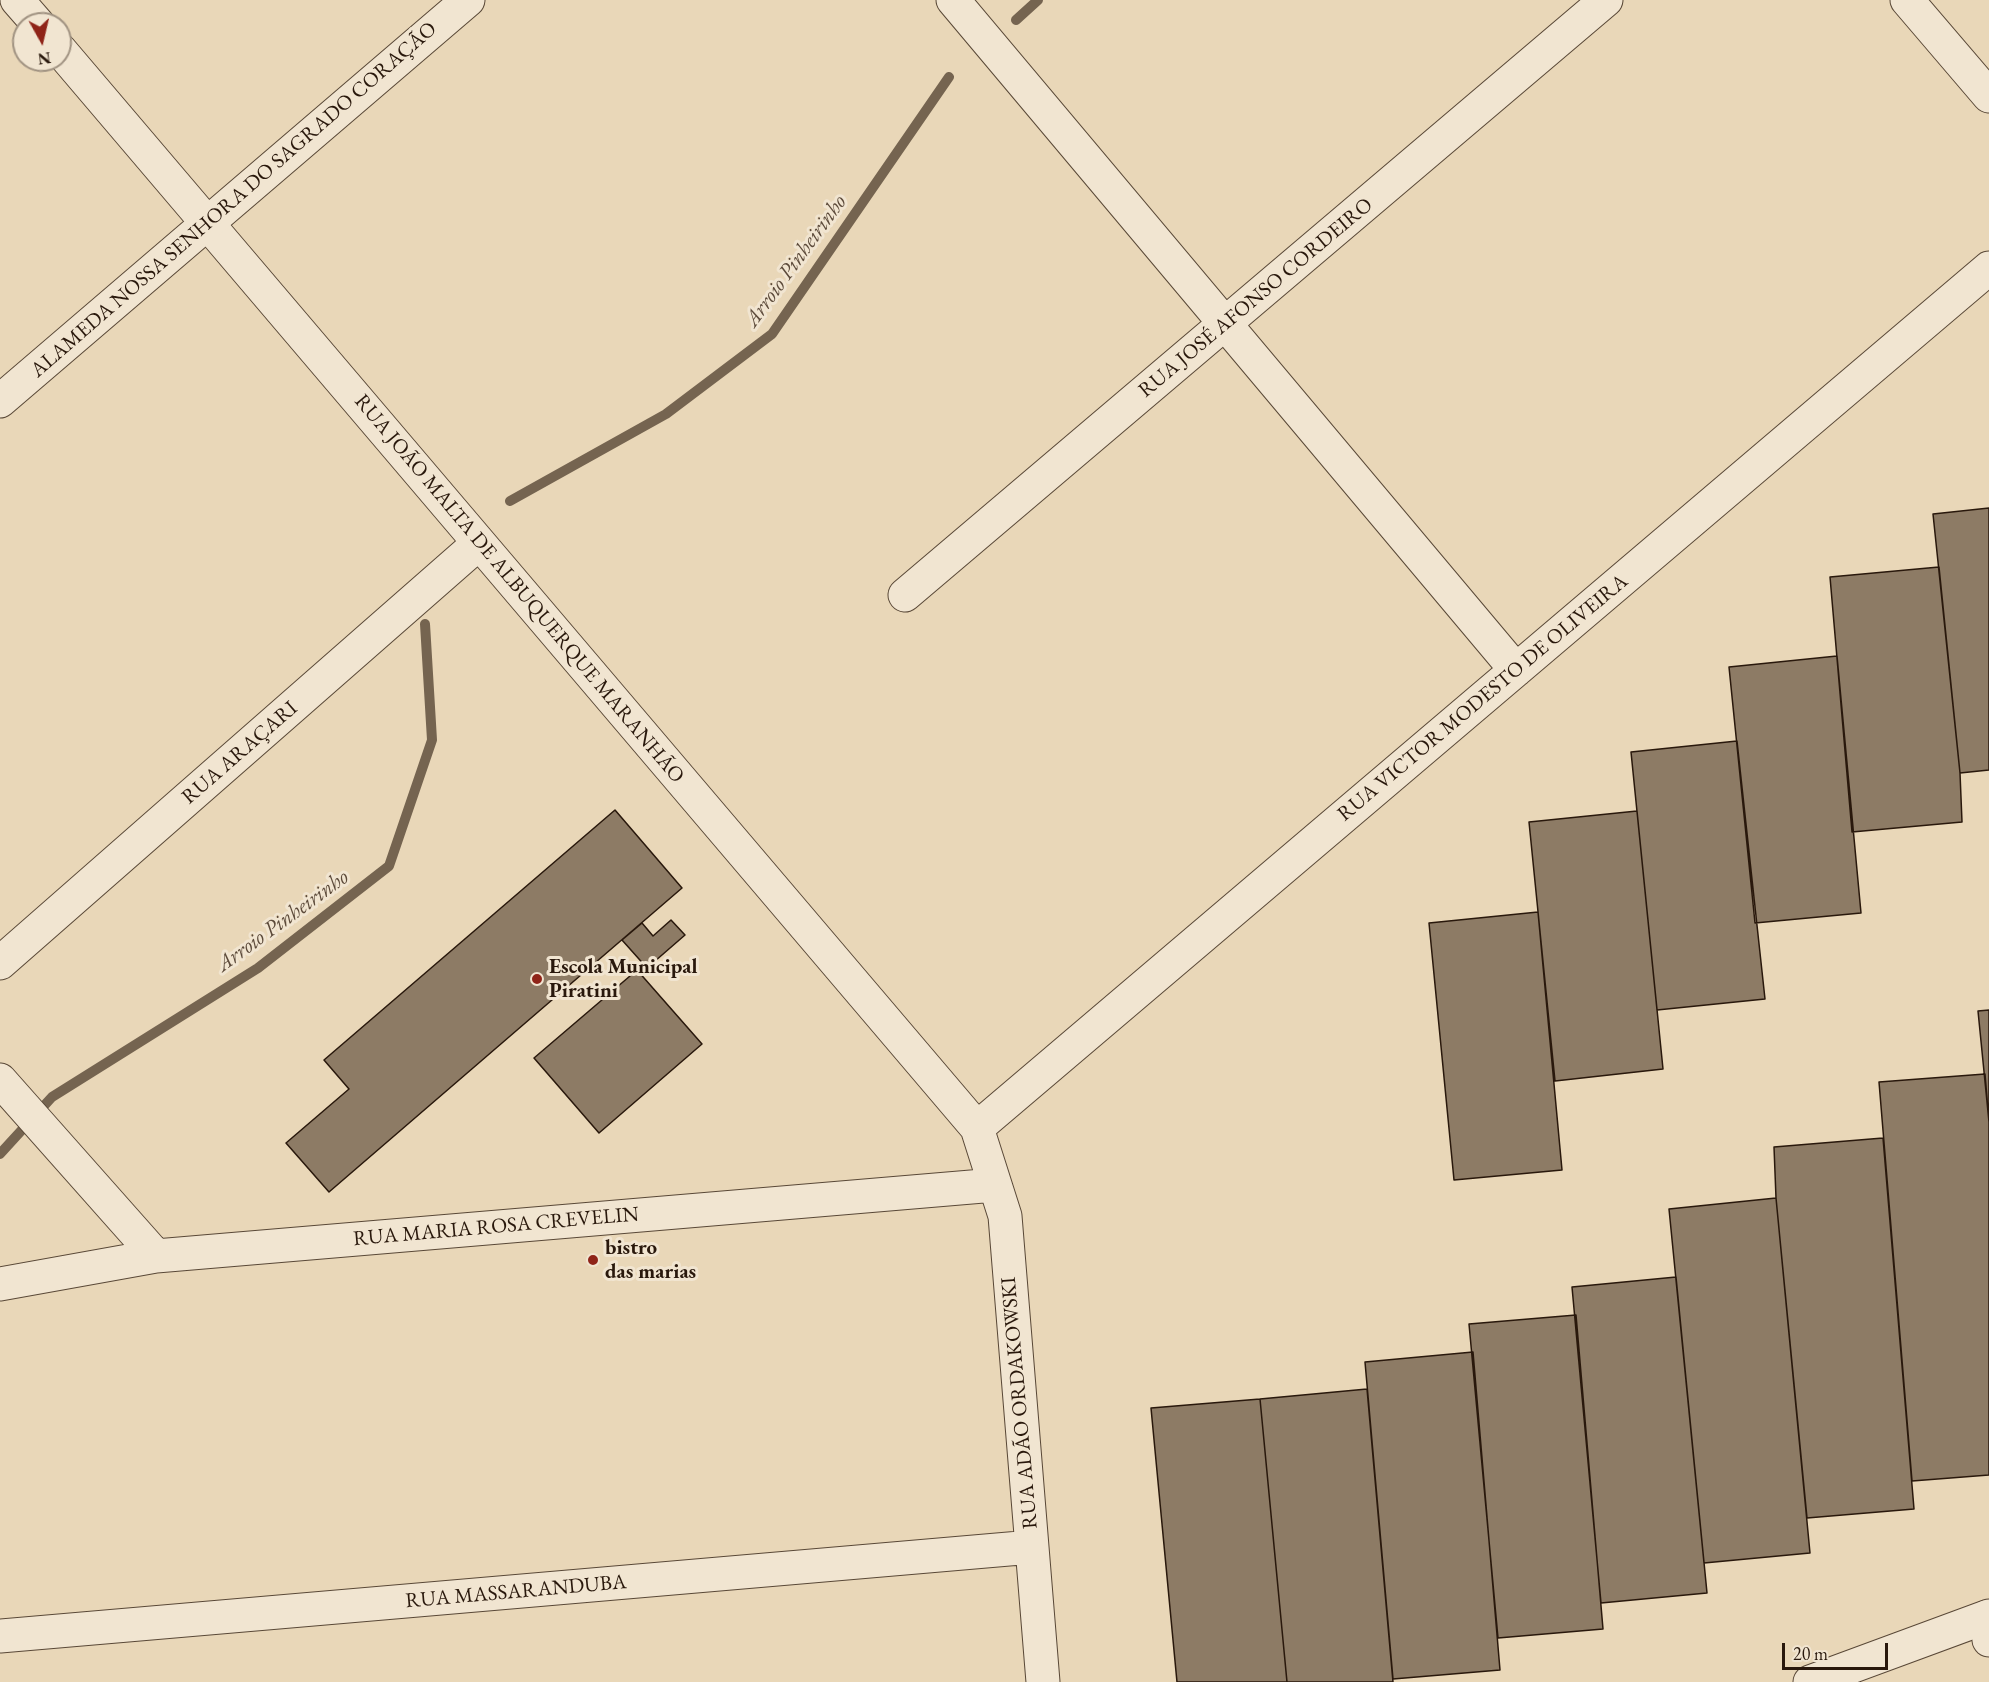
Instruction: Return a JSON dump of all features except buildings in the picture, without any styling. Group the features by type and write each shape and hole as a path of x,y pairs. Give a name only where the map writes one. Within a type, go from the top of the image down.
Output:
{"street":[{"path":"17,0 28,12"},
{"name":"ALAMEDA NOSSA SENHORA DO SAGRADO CORAÇÃO","path":"0,401 468,0"},
{"path":"954,0 1516,670"},
{"name":"RUA JOSÉ AFONSO CORDEIRO","path":"905,595 1606,0"},
{"path":"1907,0 1989,96"},
{"name":"RUA JOÃO MALTA DE ALBUQUERQUE MARANHÃO","path":"72,64 977,1128"},
{"name":"RUA VICTOR MODESTO DE OLIVEIRA","path":"977,1128 1989,268"},
{"name":"RUA ARAÇARI","path":"0,963 479,543"},
{"path":"9,1090 156,1256"},
{"name":"RUA ADÃO ORDAKOWSKI","path":"977,1128 1005,1216 1043,1682"},
{"name":"RUA MARIA ROSA CREVELIN","path":"0,1284 156,1256 995,1185"},
{"name":"RUA MASSARANDUBA","path":"0,1636 1032,1547"},
{"path":"1810,1682 1988,1624"}],"waterway":[{"name":"Arroio Pinheirinho","path":"1016,20 1038,0"},
{"name":"Arroio Pinheirinho","path":"510,501 666,414 772,334 949,77"},
{"name":"Arroio Pinheirinho","path":"0,1154 52,1097 258,968 389,866 432,740 425,624"}],"place":[{"name":"Escola Municipal Piratini","path":"537,979"},
{"name":"bistro das marias","path":"593,1260"}]}
